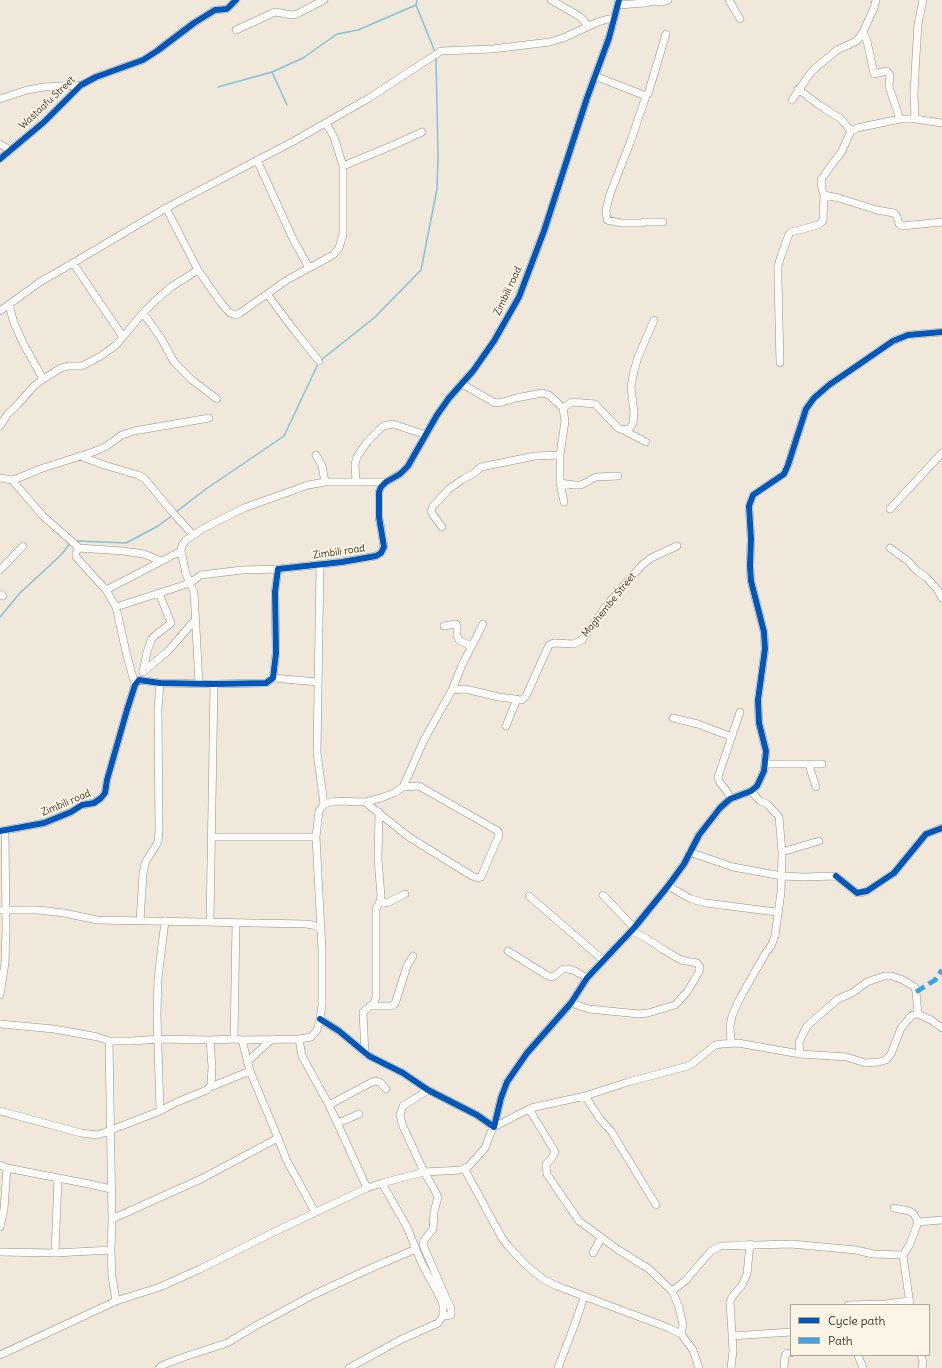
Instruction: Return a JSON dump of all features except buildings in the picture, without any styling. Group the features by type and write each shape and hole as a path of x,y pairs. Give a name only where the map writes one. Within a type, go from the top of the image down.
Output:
{"street":[{"name":"Wastaafu Street","path":"0,159 44,122 81,85 96,77 142,60 194,23 215,10 227,9 236,0"},
{"path":"551,0 579,16 589,26"},
{"path":"619,2 645,3 654,1 662,2 668,0"},
{"path":"729,0 740,19"},
{"path":"792,100 812,71 837,50 856,41 874,8 876,0"},
{"path":"916,119 914,94 916,56 918,24 923,0"},
{"path":"236,30 275,12 292,15 296,14 320,1"},
{"name":"Zimbili road","path":"116,607 190,583 201,576 242,570 278,570 320,565 376,556 382,553 384,547 379,517 379,492 381,487 386,482 400,474 408,466 449,398 462,384 494,342 519,297 540,243 609,38 619,2"},
{"path":"0,311 40,282 73,262 166,208 326,123 369,98 441,51 492,49 543,43 563,38 602,20 614,19"},
{"path":"862,32 867,40 874,74 887,71 890,76 889,87 900,119"},
{"path":"663,222 641,223 607,220 606,210 610,194 648,94 666,34"},
{"path":"595,76 646,96"},
{"path":"0,99 27,90 44,87 81,85"},
{"path":"798,90 841,119 851,131"},
{"path":"780,363 778,266 781,256 791,232 821,223 823,218 824,195 821,180 841,153 851,131 857,128 900,119 916,119 942,123"},
{"path":"166,208 198,270 221,303 230,313 240,313 287,280 333,255 339,248 343,228 343,166 334,137 326,123"},
{"path":"343,166 422,132"},
{"path":"0,144 10,150"},
{"path":"257,160 292,237 309,268"},
{"path":"824,195 840,198 877,210 894,213 902,226 942,222"},
{"path":"73,262 123,337"},
{"path":"0,426 7,415 43,378 60,368 68,366 78,367 101,356 116,346 143,313 172,287 198,270"},
{"path":"267,294 319,361"},
{"path":"9,305 14,323 23,343 43,378"},
{"path":"143,313 161,338 174,362 192,380 217,400"},
{"path":"623,430 630,428 633,424 634,413 631,387 634,371 638,357 654,320"},
{"path":"0,1355 116,1301 160,1287 200,1269 315,1212 368,1188 424,1172 464,1168 468,1167 474,1162 485,1148 494,1128 501,1098 507,1082 527,1053 571,1003 587,978 633,929 668,886 678,873 699,835 720,808 730,800 750,791 757,786 764,771 766,751 758,712 758,700 765,649 764,632 751,581 750,500 758,490 784,474 788,466 806,409 814,398 893,341 908,335 942,332"},
{"path":"462,384 495,403 542,393 549,395 563,408 565,421 560,455 560,483 564,502"},
{"path":"563,408 572,402 595,404 618,428 646,442"},
{"path":"0,478 12,480 105,447 122,435 134,431 209,418"},
{"path":"356,482 355,464 357,457 367,442 383,426 393,424 426,435"},
{"path":"890,509 942,453"},
{"path":"316,455 322,466 325,482"},
{"path":"442,527 433,515 431,510 433,506 448,489 473,474 481,467 535,456 560,455"},
{"path":"80,456 144,478 193,535"},
{"path":"560,483 581,485 596,477 618,476"},
{"path":"12,480 43,516 78,548 144,554 161,561"},
{"path":"199,683 195,600 186,574 181,551 182,545 186,540 226,516 264,500 308,485 325,482 386,482"},
{"path":"0,570 23,546"},
{"name":"Maghembe Street","path":"516,699 522,700 526,696 549,645 554,643 574,644 578,642 586,635 606,606 642,565 651,558 676,546"},
{"path":"78,548 76,557 106,590 116,607 126,652 137,682 214,684 266,683 273,678 318,682"},
{"path":"890,548 908,560 917,571 926,577 937,589 942,598"},
{"path":"106,590 181,551"},
{"path":"320,565 317,753 324,804"},
{"path":"273,678 276,653 275,592 278,570"},
{"path":"143,672 147,652 152,638 171,623 159,592"},
{"path":"143,672 168,651 195,620"},
{"path":"444,626 456,624 457,636 459,640 471,646"},
{"path":"403,787 424,740 452,690 471,646 483,624"},
{"name":"Zimbili road","path":"3,831 44,823 82,806 94,803 101,798 104,793 137,682 143,672"},
{"path":"140,921 142,874 145,863 158,842 160,832 158,710 160,682"},
{"path":"210,922 214,684"},
{"path":"452,690 465,689 516,699 506,726"},
{"path":"730,800 728,792 719,781 718,777 740,712"},
{"path":"673,718 698,724 732,737"},
{"path":"765,764 822,764"},
{"path":"809,765 816,787"},
{"path":"0,1024 54,1029 98,1037 109,1041 133,1041 158,1038 238,1040 298,1039 311,1037 317,1030 322,1005 321,929 316,837 319,811 324,804 335,800 365,802 394,793 403,787 419,786 498,831 499,835 481,877 478,878 472,876 409,837 365,802"},
{"path":"731,1043 730,1026 732,1016 739,1000 771,946 775,936 781,892 782,852 779,817 767,804 759,800 750,791"},
{"path":"365,1054 365,1029 362,1014 364,1010 375,1000 376,909 380,901 378,859 379,812"},
{"path":"689,852 733,867 782,876 836,876 857,893 867,891 894,873 926,834 942,828"},
{"path":"0,995 4,963 3,831"},
{"path":"212,837 316,837"},
{"path":"782,852 819,841"},
{"path":"668,886 691,899 706,903 776,912"},
{"path":"380,901 387,903 404,894"},
{"path":"571,1003 589,1009 639,1014 648,1013 675,1005 687,992 700,972 700,967 697,963 676,957 633,929 603,895"},
{"path":"529,896 603,960"},
{"path":"3,910 38,910 58,912 97,920 306,924 314,925 321,929"},
{"path":"160,1111 157,1014 158,978 165,921"},
{"path":"236,922 238,1040 290,1166 315,1212"},
{"path":"508,951 553,978 563,969 568,969 573,970 587,978"},
{"path":"370,1006 392,1006 395,1004 413,956"},
{"path":"800,1054 799,1042 807,1026 838,999 852,993 867,982 884,976 892,976 901,979 915,987 918,1014"},
{"path":"494,1128 529,1109 585,1096 690,1065 715,1045 731,1043 800,1054 847,1057 865,1063 879,1062 886,1060 891,1054 904,1024 912,1015 918,1014 931,1020 942,1028"},
{"path":"320,1019 339,1031 365,1054 380,1063 403,1073 428,1090 477,1115 494,1128"},
{"path":"247,1062 272,1039"},
{"path":"298,1039 302,1056 329,1105 368,1188"},
{"path":"208,1088 211,1085 212,1067 210,1040"},
{"path":"109,1041 112,1219 111,1250 112,1276 116,1301"},
{"path":"0,1111 81,1133 98,1135 160,1111 208,1088 250,1071"},
{"path":"329,1105 372,1082 376,1081 382,1083 386,1089"},
{"path":"428,1090 404,1105 400,1112 401,1120 424,1172 434,1187 438,1197 434,1212 433,1229 424,1240 423,1245 451,1309 451,1315 442,1316"},
{"path":"585,1096 591,1107 611,1130 656,1205"},
{"path":"529,1109 555,1153 546,1164 547,1174 579,1221 601,1238 649,1269 672,1291 679,1307 683,1325 681,1334"},
{"path":"338,1123 359,1114"},
{"path":"112,1219 201,1179 278,1138"},
{"path":"0,1227 4,1209 3,1167 111,1189"},
{"path":"464,1168 502,1238 508,1246 542,1279 681,1334 693,1350 699,1368"},
{"path":"56,1253 58,1178"},
{"path":"349,1368 400,1340 438,1323 442,1316 442,1302 422,1264 407,1227 382,1183"},
{"path":"885,1304 910,1303 903,1255 910,1244 918,1222 914,1214 909,1210 894,1208"},
{"path":"918,1222 942,1220"},
{"path":"593,1253 601,1238"},
{"path":"731,1368 733,1350 730,1301 740,1288 747,1274 750,1244"},
{"path":"672,1291 685,1281 707,1254 714,1248 721,1246 792,1244 856,1250 873,1254 903,1255"},
{"path":"159,1368 184,1357 227,1343 313,1295 368,1269 416,1249"},
{"path":"0,1252 56,1253 111,1250"},
{"path":"558,1368 584,1296"},
{"path":"732,1336 790,1332"},
{"path":"784,1368 785,1355 790,1354"},
{"path":"858,1356 863,1368"},
{"path":"921,1356 923,1362 922,1368"}],"waterway":[{"path":"417,0 416,5 435,52"},
{"path":"218,87 272,72 303,58 337,34 358,30 416,5"},
{"path":"321,360 374,318 421,270 437,189 438,157 436,58"},
{"path":"272,72 287,105"},
{"path":"176,512 206,489 284,436 318,364"},
{"path":"77,541 126,543 158,526 173,515"},
{"path":"0,617 20,593 62,554 70,543"}],"marked path":[{"path":"916,992 935,980 942,970"}],"cycle path":[{"path":"0,159 44,122 81,85 96,77 143,60 194,23 215,10 227,9 236,0"},
{"path":"0,831 44,823 71,812 82,805 94,803 101,798 105,793 107,780 127,710 135,685 139,680 160,683 214,684 266,683 273,678 276,653 275,592 278,569 342,562 376,556 381,553 384,547 379,517 379,492 381,487 386,482 400,474 408,466 437,415 449,398 473,371 494,341 519,297 544,231 587,98 609,38 619,0"},
{"path":"320,1019 339,1031 369,1056 403,1073 428,1090 477,1115 494,1127 501,1098 507,1082 527,1053 571,1003 587,978 634,928 668,886 684,864 699,835 720,808 730,799 751,791 757,786 764,771 766,751 759,723 758,700 765,649 764,632 751,581 749,506 753,495 784,474 806,409 814,398 829,385 893,341 908,335 942,332"},
{"path":"836,876 857,893 867,891 894,873 926,834 942,828"}]}
